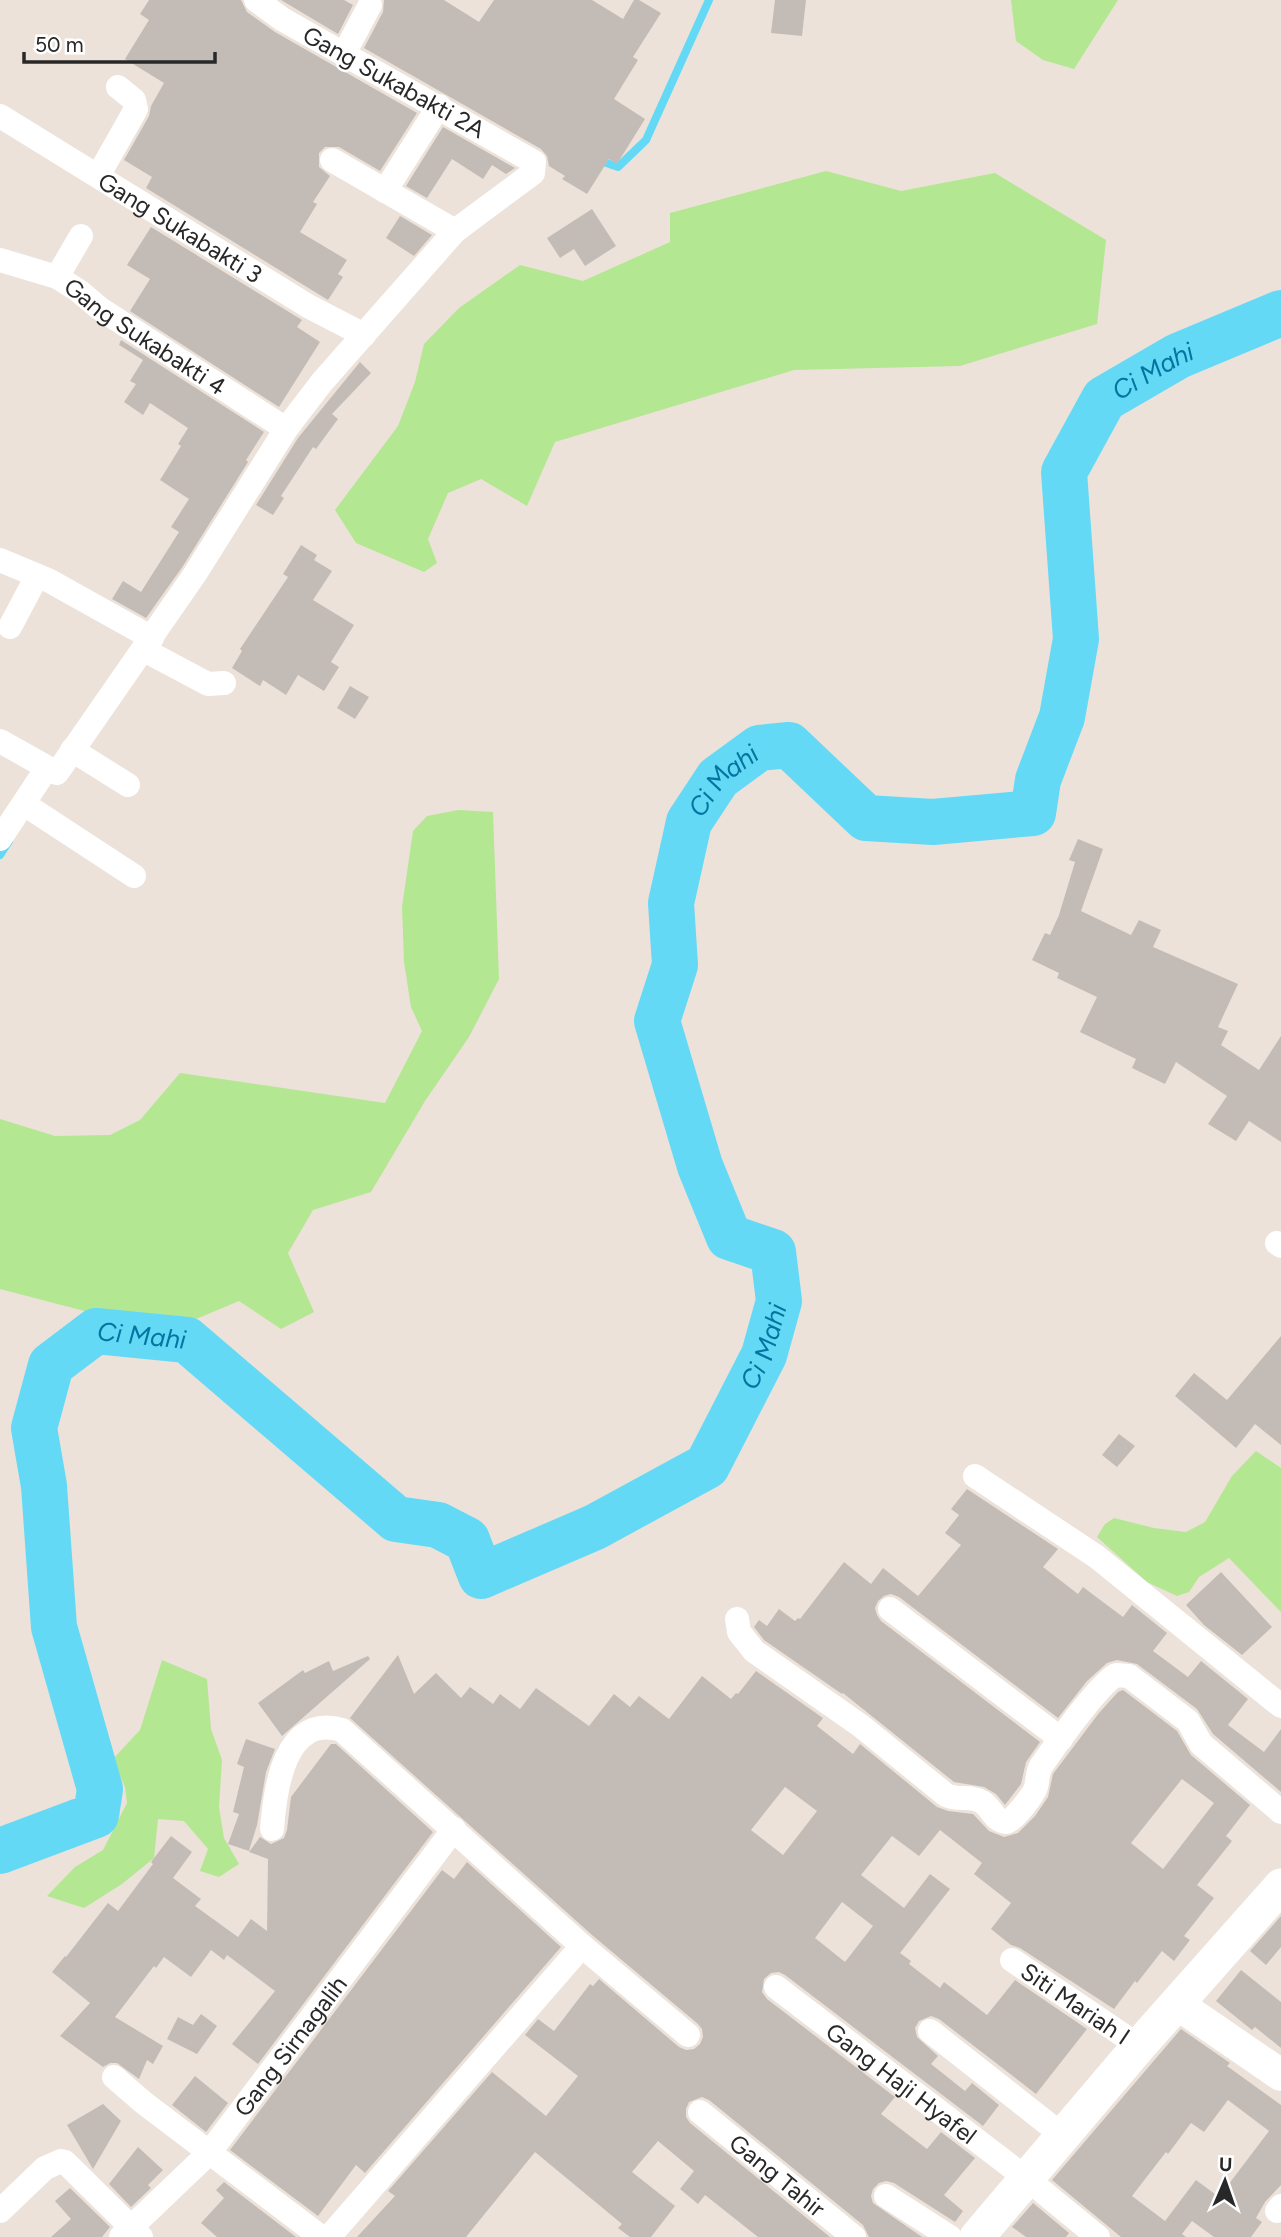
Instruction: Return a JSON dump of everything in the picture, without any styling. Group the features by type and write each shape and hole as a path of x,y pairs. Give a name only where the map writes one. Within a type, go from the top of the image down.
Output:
{"main road":[{"path":"977,2237 1176,2003 1281,1886"}],"street":[{"name":"Gang Sukabakti 2A","path":"256,0 282,19 534,162 533,173 455,231"},
{"path":"344,54 370,5"},
{"path":"97,176 136,109 134,100 118,87"},
{"path":"385,191 439,106"},
{"name":"Gang Sukabakti 3","path":"0,116 308,306 363,335"},
{"path":"0,741 57,773 114,688 148,644 286,429 322,382 455,231 332,160"},
{"path":"57,277 81,236"},
{"name":"Gang Sukabakti 4","path":"0,260 57,277 107,313 286,429"},
{"path":"0,560 48,580 208,684 224,683"},
{"path":"10,628 37,576"},
{"path":"72,750 128,785"},
{"path":"0,839 47,768"},
{"path":"24,804 134,876"},
{"path":"975,1476 1097,1556 1281,1706"},
{"path":"890,1609 1061,1739"},
{"path":"737,1619 739,1632 754,1651 861,1726 946,1795 979,1800 1003,1822 1012,1820 1033,1793 1039,1769 1112,1677 1129,1676 1188,1721 1201,1744 1281,1812"},
{"path":"272,1829 274,1807 284,1766 299,1737 319,1726 342,1730 582,1946 688,2035"},
{"name":"Gang Sirnagalih","path":"131,2234 209,2153 454,1829"},
{"path":"329,2237 582,1946"},
{"name":"Siti Mariah I","path":"1012,1960 1139,2046"},
{"name":"Gang Haji Hyafel","path":"776,1987 1026,2178 1098,2237"},
{"path":"1176,2003 1281,2075"},
{"path":"930,2031 1062,2135"},
{"path":"114,2077 144,2103 321,2237"},
{"name":"Gang Tahir","path":"701,2112 854,2237"},
{"path":"0,2211 45,2168 61,2161 65,2162 131,2234"},
{"path":"886,2196 950,2237"}],"green space":[{"path":"1011,0 1118,0 1074,69 1043,60 1016,41"},
{"path":"826,171 901,191 995,173 1106,240 1097,324 960,366 794,370 555,442 527,506 481,479 448,493 428,539 437,563 424,572 356,543 335,510 398,426 415,382 424,344 459,308 520,265 583,281 670,242 670,213"},
{"path":"458,810 493,812 499,979 469,1037 425,1101 371,1192 313,1210 288,1253 314,1312 281,1329 239,1301 165,1332 0,1289 0,1119 55,1136 110,1135 140,1120 180,1073 385,1103 422,1031 411,1007 404,962 402,907 413,831 427,816"},
{"path":"1256,1451 1281,1468 1281,1612 1229,1558 1199,1577 1189,1592 1177,1596 1147,1582 1097,1537 1105,1524 1114,1518 1154,1528 1186,1532 1205,1522 1232,1476"},
{"path":"162,1660 207,1679 211,1729 222,1760 219,1807 224,1838 239,1864 219,1877 200,1871 208,1849 184,1821 158,1819 154,1858 122,1884 84,1908 47,1896 75,1867 103,1850 127,1803 125,1787 113,1759 140,1730"}],"building":[{"path":"149,0 241,0 247,12 275,32 417,113 380,171 339,147 325,147 319,153 319,167 330,176 313,202 317,204 300,232 347,260 338,274 343,277 328,300 146,188 152,177 124,160 164,83 125,59 149,20 140,14"},
{"path":"281,0 344,0 353,5 338,34"},
{"path":"384,0 444,0 479,22 494,0 592,0 623,19 634,0 639,0 661,13 633,57 638,60 614,99 645,119 617,164 609,159 587,194 562,179 565,176 549,166 547,156 541,149 364,48 383,12"},
{"path":"775,0 806,0 802,36 771,33"},
{"path":"443,127 515,168 506,174 492,165 483,179 452,159 427,198 406,186"},
{"path":"592,209 616,246 585,266 574,249 560,258 547,238"},
{"path":"400,216 432,235 414,256 386,238"},
{"path":"151,227 302,320 297,327 320,342 279,407 130,311 150,279 127,265"},
{"path":"121,340 264,432 183,566 146,618 112,599 123,581 141,592 179,532 171,527 189,499 160,480 181,446 178,444 188,428 150,403 143,415 124,402 136,384 130,381 143,360 119,345"},
{"path":"360,362 371,373 332,414 338,419 316,449 313,447 281,496 284,498 273,515 256,505 298,438"},
{"path":"301,545 317,555 314,560 332,571 313,600 354,625 331,662 339,667 324,691 298,675 286,695 263,680 260,686 232,668 242,651 240,649 288,577 283,574"},
{"path":"350,686 369,697 355,719 337,708"},
{"path":"1078,839 1103,849 1081,911 1131,935 1139,920 1161,930 1153,947 1238,984 1218,1027 1228,1031 1221,1045 1259,1070 1281,1036 1281,1142 1249,1121 1236,1141 1208,1124 1227,1096 1176,1062 1165,1084 1132,1068 1136,1059 1080,1032 1097,997 1057,978 1059,973 1032,960 1045,933 1050,935 1059,915 1075,862 1069,860"},
{"path":"1281,1336 1281,1445 1255,1424 1236,1448 1175,1396 1194,1373 1227,1400"},
{"path":"1119,1434 1135,1446 1117,1467 1102,1455"},
{"path":"967,1489 1058,1549 1043,1567 1078,1594 1083,1587 1123,1617 1132,1605 1167,1633 1153,1651 1188,1677 1201,1661 1248,1699 1228,1725 1264,1752 1281,1729 1281,1792 1213,1734 1197,1709 1137,1664 1117,1660 1107,1663 1087,1681 1058,1718 899,1597 891,1594 884,1596 875,1608 881,1621 1040,1742 1026,1762 1021,1784 1005,1805 996,1794 984,1787 954,1782 843,1693 764,1640 754,1627 759,1620 767,1626 779,1609 795,1621 800,1619 844,1562 871,1584 883,1568 918,1596 961,1545 945,1533 959,1515 951,1509"},
{"path":"1221,1572 1272,1627 1242,1655 1204,1625 1186,1605"},
{"path":"398,1655 414,1694 436,1673 461,1698 470,1687 493,1704 500,1694 520,1709 536,1688 589,1726 614,1694 630,1707 639,1696 669,1719 702,1676 731,1699 756,1671 823,1718 817,1726 853,1754 860,1744 937,1807 973,1814 989,1831 1004,1837 1018,1833 1035,1816 1048,1797 1053,1774 1099,1713 1123,1690 1177,1731 1191,1755 1250,1805 1226,1836 1232,1841 1197,1885 1214,1898 1184,1936 1190,1940 1174,1961 1162,1951 1114,2009 1020,1948 1011,1945 991,1929 1011,1903 974,1874 982,1863 940,1830 919,1856 892,1836 861,1875 904,1908 930,1874 950,1889 900,1953 911,1961 909,1964 940,1988 944,1982 987,2015 1015,1980 1087,2029 1036,2094 939,2019 931,2016 919,2021 915,2028 917,2037 938,2056 931,2064 965,2091 972,2083 999,2105 983,2126 785,1975 779,1972 771,1973 764,1979 762,1992 767,1999 895,2097 881,2114 927,2149 941,2132 975,2158 944,2195 963,2211 955,2222 894,2183 886,2181 873,2189 873,2203 922,2237 869,2237 863,2225 702,2097 689,2102 686,2117 690,2123 830,2237 758,2237 705,2195 698,2204 680,2189 694,2171 658,2141 632,2172 675,2206 651,2237 630,2237 618,2228 622,2224 535,2152 466,2237 357,2237 395,2196 388,2191 492,2072 546,2116 578,2076 525,2035 538,2019 554,2031 590,1984 593,1986 599,1979 679,2047 694,2049 703,2037 698,2024 592,1935 350,1718","holes":["1182,1779 1214,1803 1163,1869 1131,1843","785,1787 817,1811 783,1855 751,1830","842,1902 873,1926 845,1962 815,1938"]},
{"path":"368,1656 370,1659 282,1736 258,1703 303,1670 305,1673 329,1661 333,1671"},
{"path":"246,1739 275,1749 266,1772 257,1825 249,1851 228,1844 239,1814 233,1812 244,1767 237,1764"},
{"path":"331,1744 336,1744 433,1832 258,2064 232,2044 275,1991 227,1955 224,1960 211,1950 191,1977 164,1957 115,2017 163,2046 153,2064 147,2060 139,2079 117,2063 103,2067 60,2036 90,2003 52,1972 108,1903 118,1911 171,1836 192,1852 173,1878 201,1899 195,1906 238,1937 251,1919 267,1931 268,1859 249,1852 260,1837 271,1844 284,1838 291,1797"},
{"path":"467,1862 561,1947 365,2173 356,2165 318,2216 230,2150 442,1870 454,1879"},
{"path":"1281,1916 1281,1947 1266,1965 1250,1951"},
{"path":"1241,1970 1281,2002 1281,2048 1255,2027 1252,2030 1216,2001"},
{"path":"201,2014 217,2026 197,2054 167,2039 178,2017 193,2025"},
{"path":"1181,2029 1230,2063 1227,2066 1281,2105 1281,2185 1265,2202 1256,2218 1262,2222 1251,2237 1214,2237 1192,2221 1182,2234 1186,2237 1121,2237 1052,2180","holes":["1228,2100 1269,2131 1219,2197 1196,2180 1165,2221 1132,2196 1191,2123 1204,2132"]},
{"path":"195,2076 228,2103 206,2132 172,2105"},
{"path":"103,2104 121,2121 93,2169 67,2125"},
{"path":"138,2147 163,2170 148,2185 151,2188 131,2207 109,2184"},
{"path":"224,2182 296,2237 217,2237 201,2223 224,2198 216,2190"},
{"path":"70,2188 110,2227 102,2237 51,2237 71,2219 55,2201"},
{"path":"1033,2203 1069,2233 1066,2237 1026,2237 1012,2227"}],"waterway":[{"path":"598,160 618,167 646,140 709,0"},
{"name":"Ci Mahi","path":"0,1851 96,1815 100,1789 54,1627 44,1486 34,1428 51,1365 96,1331 187,1340 396,1519 438,1525 467,1540 481,1576 595,1527 707,1466 764,1355 779,1301 773,1252 729,1237 700,1166 657,1021 675,965 671,903 689,822 718,778 759,748 789,745 866,818 933,822 1033,813 1038,780 1062,717 1076,639 1064,472 1104,399 1178,356 1281,313"},
{"path":"0,855 9,841"}]}
